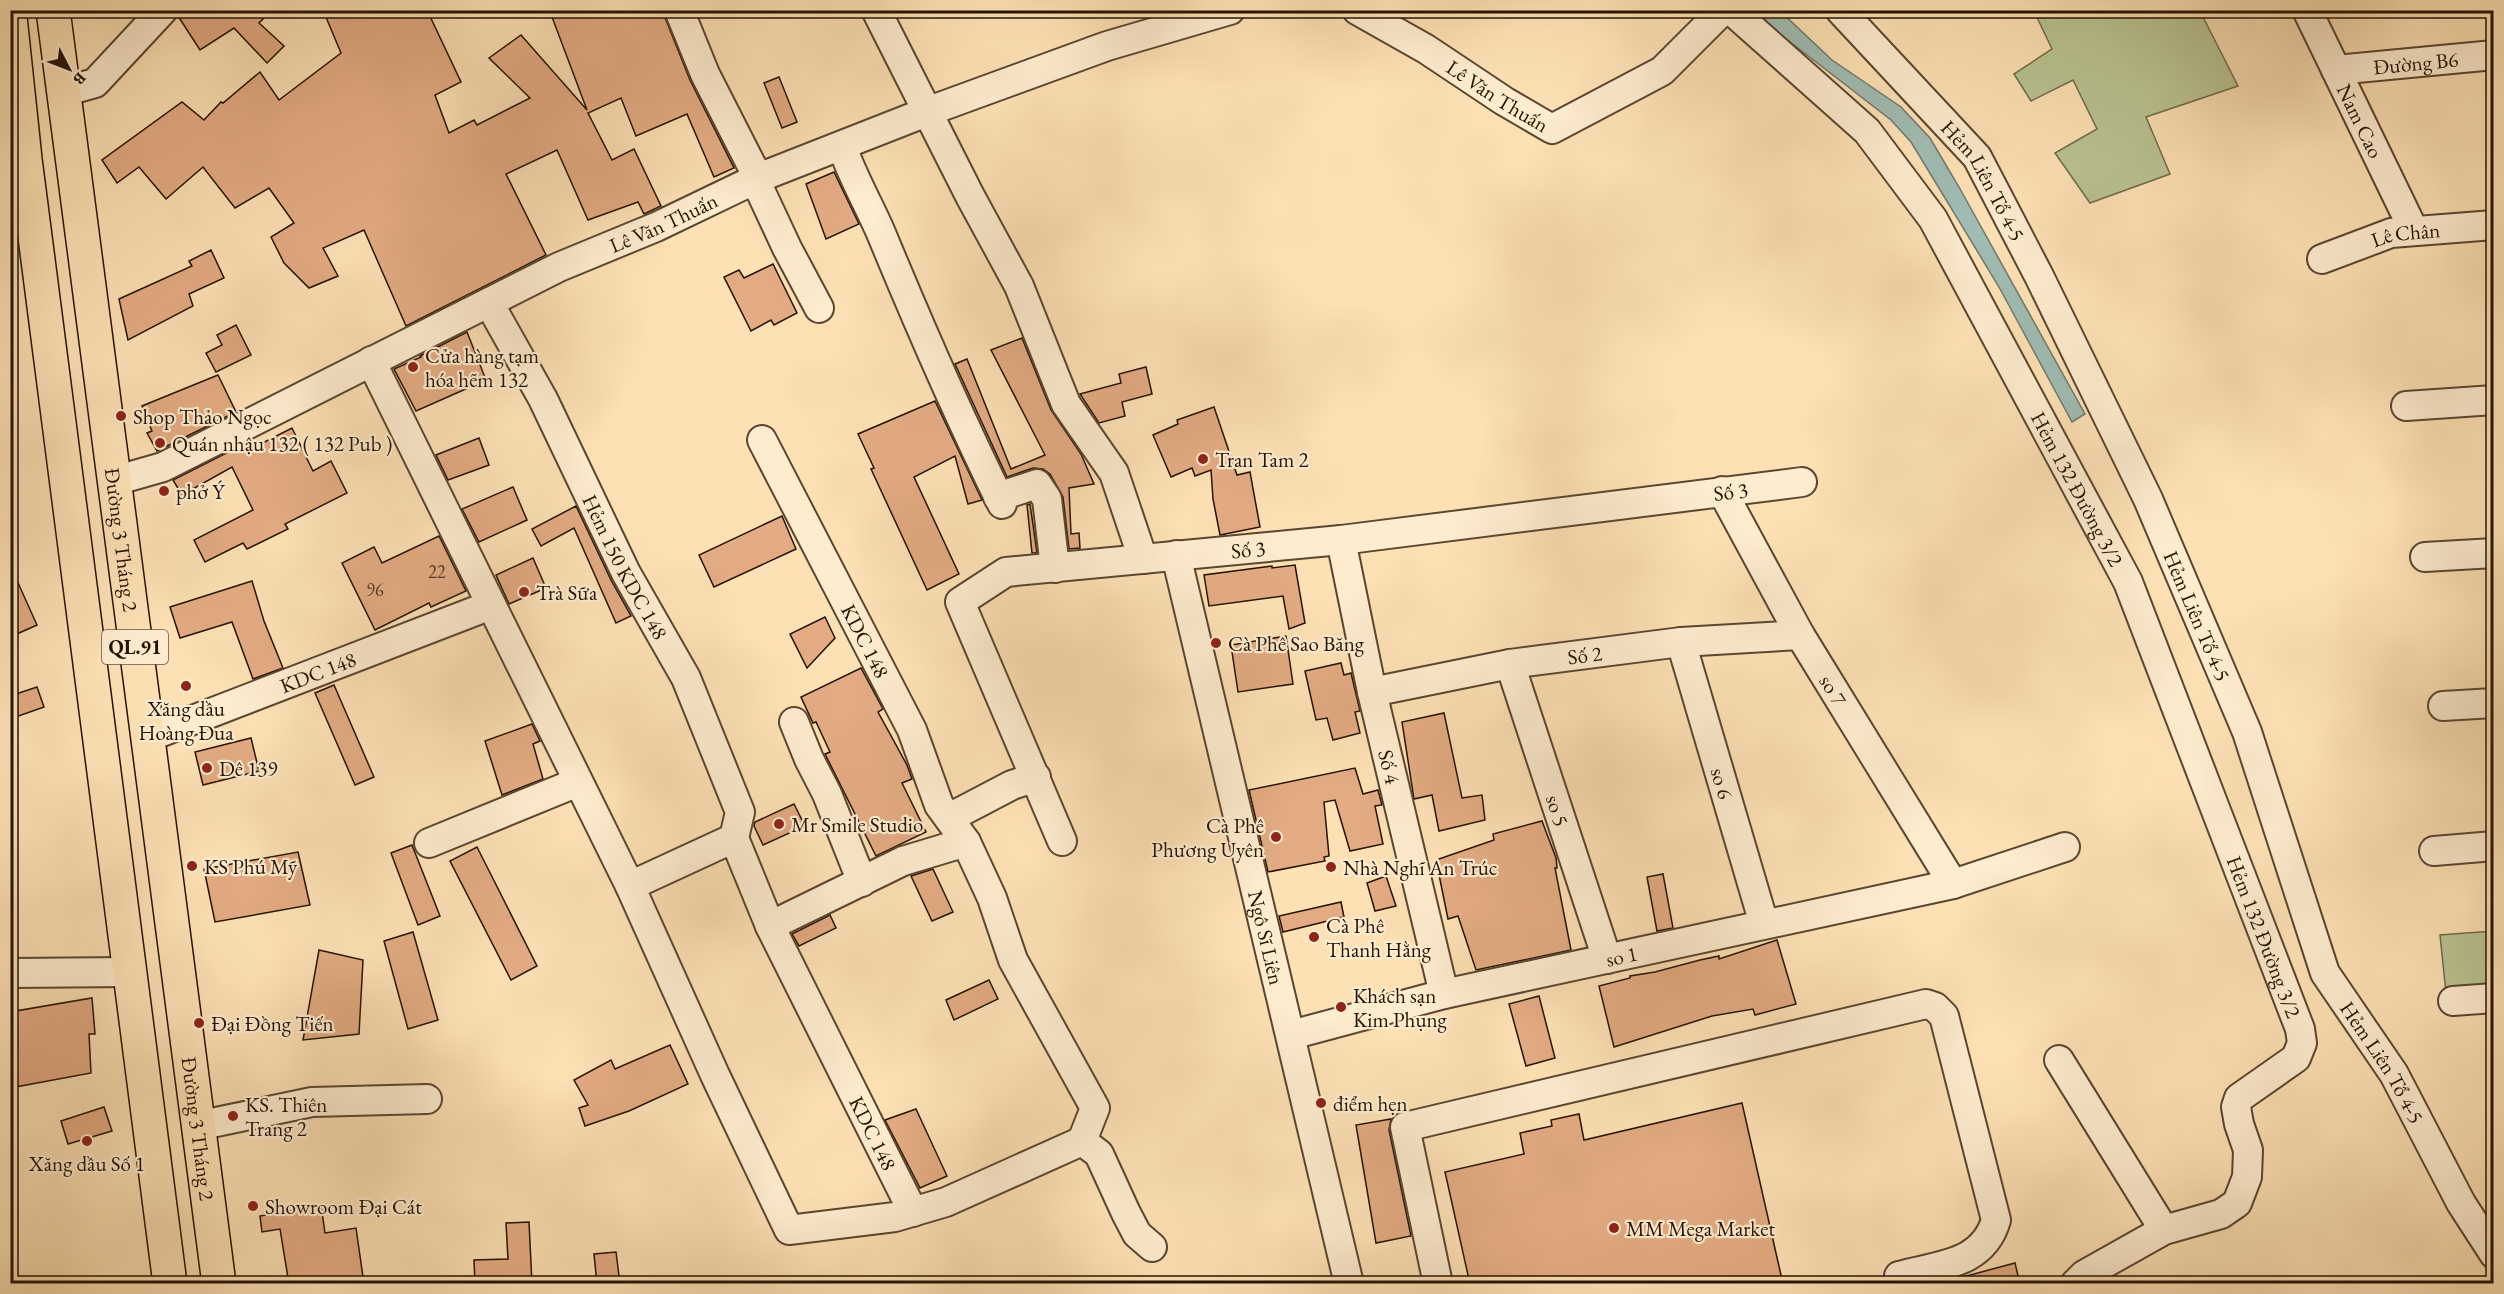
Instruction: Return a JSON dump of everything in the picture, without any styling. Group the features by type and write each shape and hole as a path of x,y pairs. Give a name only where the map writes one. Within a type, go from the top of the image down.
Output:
{"highway":[{"name":"Đường 3 Tháng 2","path":"53,10 146,738 178,961 197,1126 219,1284"},
{"name":"QL.91","path":"10,17 18,163 118,875 170,1284"},
{"path":"118,875 164,867"},
{"path":"130,972 178,961"}],"street":[{"path":"63,92 95,83 163,10"},
{"path":"679,10 705,74 758,178 759,188 787,248 819,308"},
{"path":"876,10 970,196 1019,286 1066,404 1114,472 1143,559"},
{"name":"Lê Văn Thuấn","path":"114,481 163,467 559,267 656,227 758,178 929,111 1107,46 1230,10"},
{"name":"Lê Văn Thuấn","path":"1357,10 1426,49 1504,101 1552,129 1662,71 1723,10"},
{"name":"Hẻm 132 Đường 3/2","path":"1731,10 1867,131 1933,219 2128,582 2300,1029 2302,1043 2296,1058 2239,1098 2236,1107 2248,1150 2247,1177 2237,1203 2221,1214 2164,1230"},
{"name":"Hẻm Liên Tổ 4-5","path":"1840,10 1977,157 1982,166 2039,276 2148,500 2247,732 2325,973 2394,1074 2461,1203 2493,1254"},
{"name":"Nam Cao","path":"2307,10 2414,231"},
{"name":"Đường B6","path":"2336,70 2493,55"},
{"path":"842,146 849,167 870,208 967,435 1000,501 1037,484 1047,499 1055,568"},
{"name":"Lê Chân","path":"2322,259 2391,233 2493,225"},
{"name":"Hẻm 150 KDC 148","path":"489,303 543,399 626,573 686,678 740,812 734,838"},
{"path":"371,361 630,886 715,1075 789,1230 895,1217 946,1202 1082,1141 1099,1154 1125,1213 1137,1234 1152,1247"},
{"path":"2406,406 2493,400"},
{"name":"KDC 148","path":"762,440 912,730 939,805 966,842 992,898 1013,960 1095,1108 1082,1141"},
{"name":"Số 3","path":"1062,841 960,602 1006,572 1341,540 1802,482"},
{"name":"so 7","path":"1722,491 1800,635 1953,884"},
{"name":"Số 4","path":"1341,540 1372,692 1444,994"},
{"path":"2425,557 2493,553"},
{"name":"Ngô Sĩ Liên","path":"1176,555 1349,1284"},
{"name":"KDC 148","path":"146,738 490,605"},
{"name":"Số 2","path":"1372,692 1510,664 1681,642 1800,635"},
{"name":"so 6","path":"1681,642 1764,924"},
{"name":"so 5","path":"1510,664 1607,959"},
{"path":"2443,706 2493,703"},
{"path":"794,722 808,759 827,794 862,882"},
{"path":"949,818 1012,785 1036,777"},
{"path":"429,843 578,782"},
{"path":"630,886 734,838"},
{"name":"KDC 148","path":"734,838 770,926 913,1212"},
{"path":"770,926 903,861 966,842"},
{"path":"2434,851 2493,846"},
{"name":"so 1","path":"1291,1035 1444,994 1953,884 2065,847"},
{"path":"10,973 130,972"},
{"path":"2453,1001 2493,998"},
{"path":"1438,1284 1405,1127 1926,1004 1935,1007 1944,1016 1996,1221 1989,1240 1971,1256 1899,1276 1901,1284"},
{"path":"2059,1060 2164,1230 2085,1275 2075,1284"},
{"path":"197,1126 312,1102 427,1099"}],"green space":[{"path":"2034,11 2200,11 2238,86 2146,117 2170,174 2090,203 2055,153 2097,129 2073,80 2031,101 2014,74 2052,49"},
{"path":"2493,931 2493,990 2446,993 2440,935"}],"water":[{"path":"1755,11 1780,11 1832,60 1901,107 1930,138 2085,414 2072,422 1999,287 1911,142 1891,120 1785,38"}],"building":[{"path":"179,10 272,10 259,23 284,46 267,63 234,28 200,50 178,16"},
{"path":"323,10 427,10 461,82 435,95 449,133 474,120 477,125 530,98 489,58 521,35 587,110 552,17 568,10 662,10 690,80 734,168 714,177 687,114 636,136 621,98 588,113 612,160 634,149 661,206 644,214 638,202 588,220 557,150 506,174 546,255 406,326 364,230 323,248 338,276 309,288 284,263 271,237 294,223 269,188 235,208 203,167 166,199 139,167 117,183 102,160 182,102 204,120 221,102 223,103 260,72 279,100 341,53"},
{"path":"779,77 797,122 782,128 764,83"},
{"path":"834,172 859,224 826,239 806,184"},
{"path":"211,250 224,278 189,294 193,306 128,340 119,299 192,266 189,261"},
{"path":"773,264 797,313 774,325 771,320 751,331 724,277 739,270 744,278"},
{"path":"236,325 251,355 216,372 206,353 222,345 217,335"},
{"path":"467,332 486,380 416,411 394,369"},
{"path":"1022,338 1051,410 1081,454 1094,484 1069,488 1071,534 1079,533 1080,548 1069,549 1063,497 1050,474 1043,469 1033,468 1007,477 955,364 967,359 1011,469 1045,455 991,350"},
{"path":"1146,367 1152,394 1122,402 1125,416 1099,423 1080,394 1121,383 1119,374"},
{"path":"218,375 236,412 157,451 147,433 152,431 142,406"},
{"path":"935,401 982,500 968,504 955,456 914,477 959,574 927,590 871,469 874,468 858,434"},
{"path":"1214,407 1237,475 1250,472 1260,527 1220,535 1213,499 1211,470 1195,476 1192,468 1171,477 1153,435 1178,424 1177,420"},
{"path":"292,428 313,471 331,461 347,493 285,524 288,529 247,549 243,543 205,562 194,540 253,510 232,467 182,495 173,480 248,442 251,449"},
{"path":"479,438 489,465 448,480 436,455"},
{"path":"513,487 527,520 479,542 462,509"},
{"path":"1030,504 1037,553 1032,553 1027,505"},
{"path":"576,506 631,616 616,623 574,528 541,546 532,529"},
{"path":"782,516 796,549 714,587 699,555"},
{"path":"439,536 466,591 431,607 429,603 375,630 342,563 374,547 382,563"},
{"path":"533,558 546,588 509,604 496,575"},
{"path":"10,565 37,625 10,637"},
{"path":"1295,565 1305,623 1289,629 1283,596 1209,606 1204,575"},
{"path":"252,581 264,621 283,668 253,679 232,622 180,638 170,607"},
{"path":"825,617 835,638 807,668 790,634"},
{"path":"1286,636 1293,684 1238,692 1231,645"},
{"path":"1341,663 1344,675 1351,673 1360,711 1355,712 1360,733 1333,740 1327,718 1316,720 1305,671"},
{"path":"861,668 883,709 878,712 907,765 912,779 902,783 926,832 876,856 825,754 830,752 816,722 813,723 801,697"},
{"path":"334,685 374,777 355,785 315,693"},
{"path":"37,687 44,707 10,719 10,696"},
{"path":"1444,713 1462,798 1482,795 1485,820 1439,831 1432,795 1414,799 1402,722"},
{"path":"532,724 540,741 533,744 543,779 502,795 485,741"},
{"path":"251,738 259,771 203,785 195,752"},
{"path":"1355,768 1363,794 1378,790 1382,805 1375,806 1383,844 1350,851 1335,800 1324,802 1329,856 1324,857 1325,861 1268,872 1249,790"},
{"name":"Mr Smile Studio","path":"794,804 805,826 763,845 754,826 755,822"},
{"path":"1542,821 1556,858 1557,868 1555,868 1571,950 1476,970 1458,916 1448,919 1436,860 1494,840 1493,834"},
{"path":"412,845 440,916 418,925 391,853"},
{"path":"477,847 537,966 511,980 450,861"},
{"path":"298,852 310,905 215,922 204,869"},
{"path":"933,869 953,912 932,921 911,876"},
{"path":"1663,874 1673,928 1657,931 1647,877"},
{"path":"1386,876 1396,906 1375,911 1367,883"},
{"path":"1341,902 1344,917 1283,932 1279,916"},
{"path":"830,915 836,928 799,946 792,934"},
{"path":"413,932 438,1020 408,1029 384,941"},
{"path":"1777,940 1796,1004 1755,1015 1753,1009 1712,1016 1614,1047 1599,986 1630,978 1630,976 1700,960 1719,956 1719,959"},
{"path":"319,950 363,960 359,1034 303,1040"},
{"path":"989,980 998,999 954,1020 946,1000"},
{"path":"1539,996 1555,1058 1526,1066 1509,1004"},
{"path":"92,998 95,1034 89,1034 91,1073 10,1088 10,1012"},
{"path":"670,1045 688,1084 629,1111 585,1126 579,1108 588,1105 574,1080 611,1060 615,1069"},
{"name":"MM Mega Market","path":"1742,1103 1783,1284 1470,1284 1445,1172 1524,1154 1520,1133 1552,1126 1551,1120 1579,1114 1584,1140"},
{"path":"104,1107 112,1131 68,1144 61,1121"},
{"path":"916,1109 947,1176 920,1188 885,1120"},
{"path":"1391,1119 1389,1130 1411,1236 1376,1243 1356,1125"},
{"path":"321,1205 325,1233 356,1228 364,1284 289,1284 280,1229 262,1232 260,1216"},
{"path":"529,1222 532,1284 475,1284 474,1260 508,1259 506,1223"},
{"path":"616,1252 620,1284 597,1284 594,1254"},
{"path":"2015,1263 2020,1284 1960,1284 1959,1278"}],"place":[{"name":"Cửa hàng tạm hóa hẽm 132","path":"413,367"},
{"name":"Shop Thảo Ngọc","path":"121,416"},
{"name":"Quán nhậu 132 ( 132 Pub )","path":"160,443"},
{"name":"Tran Tam 2","path":"1203,459"},
{"name":"phở Ý","path":"164,491"},
{"name":"Trà Sữa","path":"524,592"},
{"name":"Cà Phê Sao Băng","path":"1216,643"},
{"name":"Xăng dầu Hoàng Đua","path":"186,686"},
{"name":"Dê 139","path":"207,768"},
{"name":"Mr Smile Studio","path":"779,824"},
{"name":"Cà Phê Phương Uyên","path":"1276,837"},
{"name":"KS Phú Mỹ","path":"192,866"},
{"name":"Nhà Nghĩ An Trúc","path":"1331,867"},
{"name":"Cà Phê Thanh Hằng","path":"1314,937"},
{"name":"Khách sạn Kim Phụng","path":"1341,1007"},
{"name":"Đại Đồng Tiến","path":"199,1023"},
{"name":"điểm hẹn","path":"1321,1103"},
{"name":"KS. Thiên Trang 2","path":"233,1116"},
{"name":"Xăng dầu Số 1","path":"87,1141"},
{"name":"Showroom Đại Cát","path":"253,1206"},
{"name":"MM Mega Market","path":"1614,1228"}]}
